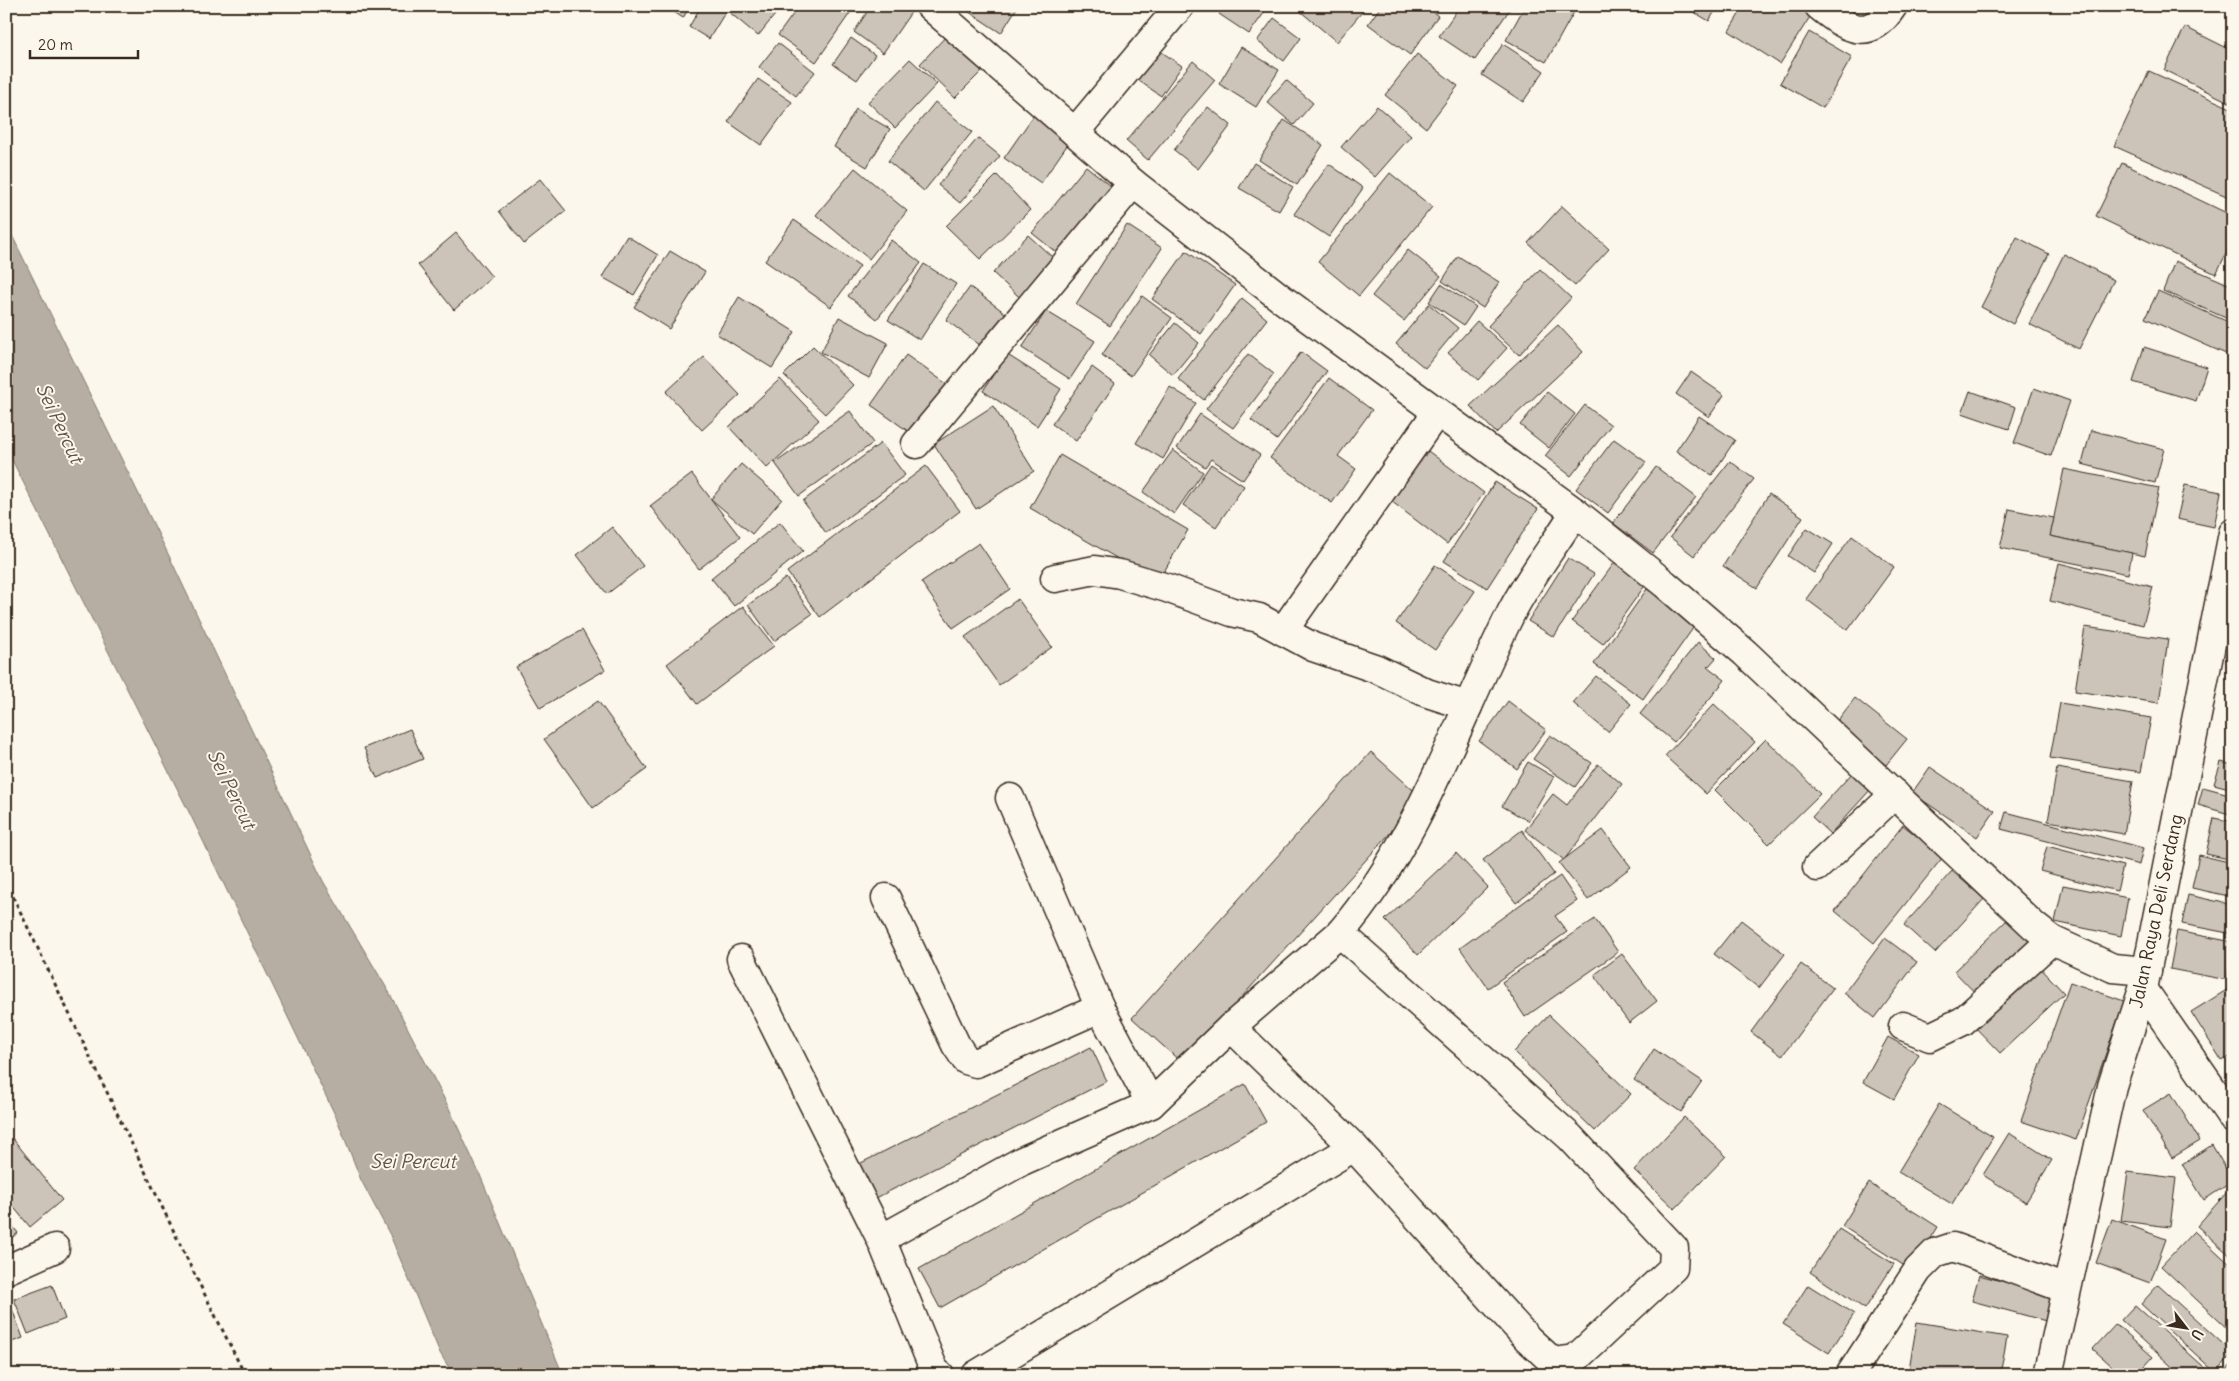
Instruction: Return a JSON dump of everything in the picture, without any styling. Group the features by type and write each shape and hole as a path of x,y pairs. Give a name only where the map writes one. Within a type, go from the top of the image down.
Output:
{"street":[{"path":"930,6 1134,183 1282,299 1575,512 1665,584 1745,653 2052,940 2113,968 2145,980 2233,1119"},
{"path":"1075,132 1180,6"},
{"path":"1819,6 1841,24 1870,28 1884,20 1893,6"},
{"path":"916,444 1134,183"},
{"path":"1283,631 1437,412"},
{"path":"881,1239 1022,1161 1151,1104 1231,1027 1340,932 1361,908 1414,819 1433,784 1509,616 1575,512"},
{"name":"Jalan Raya Deli Serdang","path":"2048,1375 2112,1086 2145,980 2233,532"},
{"path":"1055,578 1095,570 1120,574 1168,588 1232,612 1259,618 1312,647 1377,670 1427,693 1468,706"},
{"path":"1817,867 1895,794"},
{"path":"1010,798 1100,1008 1151,1104"},
{"path":"886,898 956,1045 966,1060 976,1063 1100,1008"},
{"path":"1231,1027 1354,1147 1528,1339 1553,1362 1575,1359 1674,1268 1674,1248 1570,1136 1340,932"},
{"path":"1903,1026 1930,1037 1963,1021 2052,940"},
{"path":"741,959 881,1239 935,1372 940,1375"},
{"path":"976,1375 1354,1147"},
{"path":"1850,1375 1918,1270 1935,1253 1943,1249 1954,1247 2066,1289"},
{"path":"6,1270 55,1248"}],"path":[{"path":"6,882 245,1375"}],"water":[{"name":"Sei Percut","path":"6,223 171,560 323,881 389,992 448,1106 480,1175 563,1375 453,1375 440,1353 390,1235 361,1180 337,1119 192,818 6,448"}],"building":[{"path":"665,6 690,6 683,18"},
{"path":"701,6 729,6 709,39 689,27"},
{"path":"734,6 782,6 758,36 729,12"},
{"path":"799,6 855,6 816,62 778,35"},
{"path":"871,6 906,6 912,11 883,53 854,32"},
{"path":"960,6 1018,6 1001,33"},
{"path":"1224,6 1269,6 1249,34 1219,14"},
{"path":"1294,6 1367,6 1337,42"},
{"path":"1381,6 1426,6 1438,16 1410,55 1368,24"},
{"path":"1460,6 1512,6 1475,60 1439,36"},
{"path":"1525,6 1564,6 1574,12 1546,62 1506,40"},
{"path":"1684,6 1718,6 1709,21"},
{"path":"1744,6 1804,6 1813,12 1780,64 1729,31"},
{"path":"1274,18 1301,38 1284,61 1257,41"},
{"path":"2185,27 2233,51 2233,104 2164,70"},
{"path":"1809,32 1852,57 1823,108 1780,83"},
{"path":"948,34 985,68 955,98 920,64"},
{"path":"851,38 875,55 857,80 833,64"},
{"path":"778,43 815,72 796,96 759,67"},
{"path":"1503,44 1544,71 1523,102 1482,75"},
{"path":"1153,46 1182,66 1161,96 1132,76"},
{"path":"1241,47 1279,70 1256,107 1219,84"},
{"path":"1417,54 1458,86 1426,128 1385,95"},
{"path":"910,59 937,84 895,128 868,102"},
{"path":"1193,61 1215,80 1148,160 1126,141"},
{"path":"2149,71 2233,109 2233,199 2114,146"},
{"path":"758,79 792,102 761,145 728,122"},
{"path":"1286,80 1313,103 1294,125 1267,102"},
{"path":"935,102 972,132 924,191 888,161"},
{"path":"1377,106 1411,136 1375,177 1341,147"},
{"path":"1208,107 1231,125 1198,169 1174,150"},
{"path":"856,109 890,129 867,167 834,147"},
{"path":"1034,115 1070,141 1041,183 1004,158"},
{"path":"1284,120 1323,145 1297,185 1259,160"},
{"path":"978,138 1000,156 960,203 938,185"},
{"path":"1254,163 1293,187 1279,211 1239,188"},
{"path":"2122,163 2233,216 2233,240 2216,274 2096,216"},
{"path":"1329,164 1363,188 1329,237 1294,214"},
{"path":"1086,166 1121,194 1067,261 1032,233"},
{"path":"855,168 907,211 869,259 816,215"},
{"path":"1390,173 1432,207 1359,296 1318,262"},
{"path":"997,175 1030,210 980,259 946,226"},
{"path":"540,179 566,211 524,244 499,211"},
{"path":"1562,206 1609,249 1575,286 1528,243"},
{"path":"794,220 860,266 831,307 765,261"},
{"path":"1127,225 1162,248 1110,326 1076,304"},
{"path":"456,233 492,277 454,310 418,265"},
{"path":"1028,235 1063,267 1028,305 993,273"},
{"path":"627,236 658,255 634,295 602,277"},
{"path":"2017,237 2049,254 2013,324 1981,307"},
{"path":"891,240 921,263 877,319 848,296"},
{"path":"1408,250 1441,276 1404,321 1372,296"},
{"path":"670,251 705,272 669,329 634,307"},
{"path":"1186,251 1235,285 1201,334 1152,299"},
{"path":"2064,254 2114,280 2079,349 2029,324"},
{"path":"1458,256 1499,282 1483,308 1442,281"},
{"path":"2175,261 2233,286 2233,321 2163,291"},
{"path":"924,264 956,284 920,340 888,320"},
{"path":"1540,269 1571,298 1519,355 1488,326"},
{"path":"1441,284 1476,307 1464,325 1429,302"},
{"path":"970,287 1012,318 988,351 946,320"},
{"path":"2158,291 2233,324 2233,339 2226,354 2145,318"},
{"path":"1142,296 1172,318 1131,376 1102,355"},
{"path":"739,297 795,332 772,368 717,334"},
{"path":"1242,298 1267,319 1204,400 1178,379"},
{"path":"1429,304 1458,328 1425,368 1396,344"},
{"path":"1046,311 1095,341 1070,379 1022,348"},
{"path":"839,317 888,343 869,378 821,352"},
{"path":"1477,321 1507,348 1478,380 1448,353"},
{"path":"1175,323 1199,343 1173,375 1149,355"},
{"path":"1558,325 1583,352 1496,433 1470,406"},
{"path":"813,346 853,385 825,414 784,375"},
{"path":"2144,347 2207,367 2196,401 2133,382"},
{"path":"1301,352 1327,371 1277,440 1251,420"},
{"path":"1006,354 1061,389 1037,426 983,391"},
{"path":"1248,354 1274,374 1233,428 1206,409"},
{"path":"906,355 951,387 915,436 871,405"},
{"path":"704,357 740,395 702,430 666,392"},
{"path":"1092,367 1115,384 1076,441 1052,424"},
{"path":"1691,372 1724,395 1709,417 1676,394"},
{"path":"1329,378 1372,410 1338,456 1356,469 1332,503 1270,458"},
{"path":"780,379 819,420 767,468 729,427"},
{"path":"1170,387 1196,403 1163,459 1136,443"},
{"path":"2034,388 2070,401 2051,456 2014,443"},
{"path":"1970,391 2016,407 2009,429 1962,413"},
{"path":"1547,392 1575,414 1549,448 1520,425"},
{"path":"1585,405 1611,425 1571,476 1545,456"},
{"path":"993,406 1034,471 976,509 934,444"},
{"path":"850,411 873,443 799,496 775,463"},
{"path":"1200,414 1260,455 1243,480 1211,459 1205,467 1177,448"},
{"path":"1699,416 1735,440 1712,475 1676,451"},
{"path":"2091,430 2164,449 2155,483 2082,464"},
{"path":"1614,439 1646,462 1608,513 1576,489"},
{"path":"881,443 905,475 826,533 803,501"},
{"path":"1173,450 1203,472 1174,514 1143,492"},
{"path":"1428,451 1484,493 1447,544 1391,501"},
{"path":"1060,455 1188,530 1158,582 1030,508"},
{"path":"1730,461 1754,479 1694,556 1670,537"},
{"path":"741,464 782,499 752,534 711,499"},
{"path":"1211,464 1244,486 1216,527 1183,505"},
{"path":"926,466 960,511 820,617 787,572"},
{"path":"1656,467 1696,497 1653,553 1613,523"},
{"path":"2064,469 2159,488 2145,556 2050,536"},
{"path":"692,474 740,537 699,569 650,506"},
{"path":"1495,482 1538,509 1487,588 1444,561"},
{"path":"2185,485 2221,492 2214,527 2177,519"},
{"path":"1769,494 1803,517 1757,588 1723,566"},
{"path":"2009,509 2054,518 2050,536 2132,553 2128,574 2000,548"},
{"path":"780,522 803,551 734,606 711,578"},
{"path":"612,527 643,566 607,594 577,555"},
{"path":"1807,528 1833,544 1814,573 1788,556"},
{"path":"1852,536 1894,567 1848,630 1806,599"},
{"path":"979,543 1010,589 953,628 921,582"},
{"path":"1568,558 1594,574 1554,637 1528,621"},
{"path":"1615,562 1646,584 1603,644 1572,621"},
{"path":"2059,563 2153,587 2143,625 2050,601"},
{"path":"1435,565 1475,591 1435,650 1396,623"},
{"path":"786,578 812,614 774,641 748,605"},
{"path":"1647,589 1696,624 1643,699 1594,664"},
{"path":"1018,599 1052,647 999,685 965,637"},
{"path":"743,606 774,646 697,704 667,664"},
{"path":"2085,627 2168,639 2159,703 2075,691"},
{"path":"582,630 605,670 540,708 516,667"},
{"path":"1698,642 1716,658 1708,667 1725,680 1674,742 1640,714"},
{"path":"1596,676 1631,704 1608,732 1573,703"},
{"path":"1855,698 1907,739 1886,765 1834,725"},
{"path":"598,701 647,769 593,808 544,739"},
{"path":"1508,701 1546,730 1517,769 1479,741"},
{"path":"2060,703 2151,718 2141,772 2050,758"},
{"path":"1714,704 1755,742 1706,794 1665,756"},
{"path":"410,729 423,759 377,778 364,748"},
{"path":"1550,735 1592,763 1575,787 1533,759"},
{"path":"1766,739 1820,794 1769,844 1715,790"},
{"path":"1371,752 1422,798 1182,1063 1132,1018"},
{"path":"1528,762 1554,777 1528,821 1502,806"},
{"path":"2221,762 2233,765 2233,789 2214,784"},
{"path":"1598,764 1622,784 1564,860 1525,830 1553,794 1567,805"},
{"path":"1930,767 1995,811 1977,837 1912,793"},
{"path":"2057,768 2133,781 2124,834 2048,821"},
{"path":"1854,771 1872,788 1830,834 1812,817"},
{"path":"2203,787 2233,795 2233,815 2198,805"},
{"path":"2006,812 2143,848 2139,865 2001,829"},
{"path":"2214,818 2233,822 2233,860 2206,854"},
{"path":"1903,825 1943,857 1874,943 1835,911"},
{"path":"1522,830 1554,874 1516,903 1483,860"},
{"path":"1603,830 1631,867 1588,900 1559,863"},
{"path":"2047,846 2123,866 2117,891 2040,871"},
{"path":"1456,853 1488,887 1418,955 1385,920"},
{"path":"2199,855 2233,863 2233,897 2192,888"},
{"path":"1952,871 1984,899 1935,953 1904,925"},
{"path":"1560,876 1577,901 1555,916 1567,932 1488,988 1460,948"},
{"path":"2063,885 2128,898 2121,936 2055,922"},
{"path":"2188,895 2233,905 2233,934 2182,924"},
{"path":"1595,919 1618,952 1525,1017 1502,982"},
{"path":"2008,919 2036,947 1982,1000 1954,971"},
{"path":"1741,920 1785,954 1759,988 1714,954"},
{"path":"2177,931 2233,942 2227,980 2170,969"},
{"path":"1885,938 1917,962 1875,1018 1844,993"},
{"path":"1622,954 1657,1001 1629,1023 1594,975"},
{"path":"2036,963 2064,993 2000,1053 1971,1023"},
{"path":"1801,964 1833,988 1782,1056 1751,1032"},
{"path":"2070,982 2124,1001 2076,1140 2021,1121"},
{"path":"2233,986 2233,1055 2222,1061 2191,1012"},
{"path":"1549,1015 1631,1094 1595,1131 1514,1052"},
{"path":"1888,1037 1919,1054 1894,1099 1863,1082"},
{"path":"1091,1047 1107,1081 876,1198 859,1164"},
{"path":"1654,1049 1702,1081 1681,1112 1634,1080"},
{"path":"1245,1084 1266,1122 940,1308 919,1269"},
{"path":"2171,1093 2200,1141 2172,1158 2143,1110"},
{"path":"1939,1104 1993,1137 1952,1204 1898,1172"},
{"path":"1684,1117 1726,1156 1675,1209 1634,1170"},
{"path":"2009,1133 2052,1160 2026,1202 1983,1175"},
{"path":"13,1139 62,1200 30,1227 6,1198 6,1145"},
{"path":"2212,1145 2233,1181 2204,1200 2182,1164"},
{"path":"2128,1172 2176,1178 2170,1227 2121,1221"},
{"path":"1869,1183 1938,1227 1911,1270 1842,1226"},
{"path":"2228,1191 2233,1195 2233,1258 2197,1226"},
{"path":"6,1218 18,1233 6,1242"},
{"path":"2112,1219 2166,1239 2150,1283 2096,1263"},
{"path":"1839,1229 1894,1264 1865,1309 1810,1272"},
{"path":"2194,1231 2233,1267 2233,1334 2161,1266"},
{"path":"1979,1275 2053,1295 2046,1321 1972,1301"},
{"path":"52,1285 65,1319 28,1334 14,1299"},
{"path":"1808,1285 1854,1314 1829,1353 1783,1324"},
{"path":"2158,1285 2233,1353 2216,1373 2141,1304"},
{"path":"9,1301 23,1338 6,1344 6,1303"},
{"path":"2135,1305 2213,1375 2181,1375 2121,1320"},
{"path":"1917,1322 2007,1337 2000,1375 1908,1375"},
{"path":"2116,1324 2153,1357 2137,1375 2122,1375 2093,1349"},
{"path":"2233,1363 2233,1375 2222,1375"}]}
